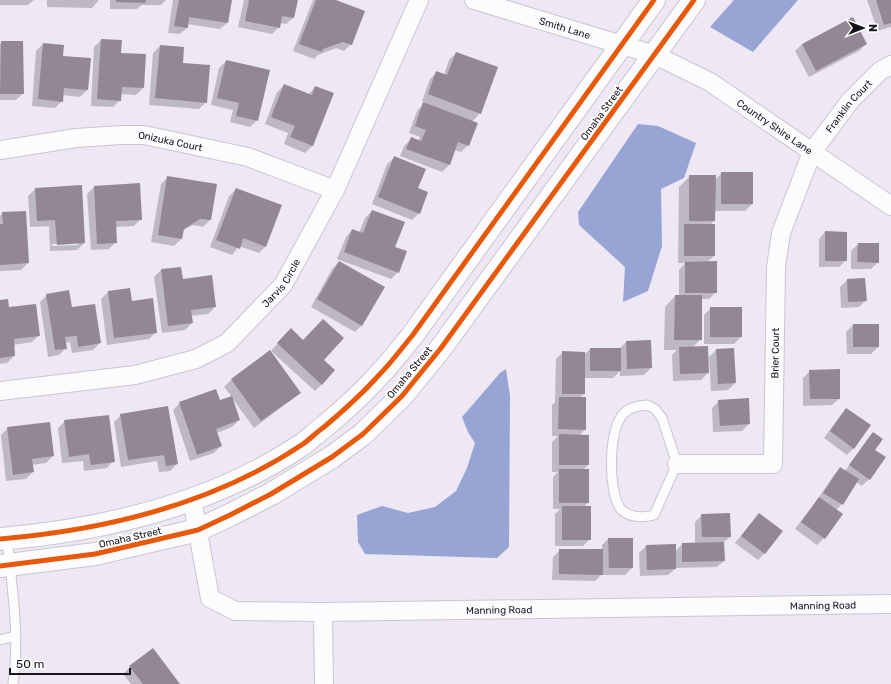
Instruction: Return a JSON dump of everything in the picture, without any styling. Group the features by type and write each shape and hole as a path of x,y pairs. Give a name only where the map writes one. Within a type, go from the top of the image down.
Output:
{"main road":[{"name":"Omaha Street","path":"3,539 59,532 115,522 192,500 226,486 263,468 304,443 339,414 379,375 412,336 654,0"},
{"name":"Omaha Street","path":"5,566 95,554 198,530 271,494 332,457 363,434 402,396 441,348 694,0"}],"street":[{"name":"Jarvis Circle","path":"0,391 135,375 196,359 227,343 283,285 335,190 419,0"},
{"name":"Smith Lane","path":"474,0 655,55"},
{"name":"Country Shire Lane","path":"655,55 710,82 891,206"},
{"name":"Franklin Court","path":"812,152 850,101 880,71 891,65"},
{"name":"Onizuka Court","path":"0,150 76,138 144,135 248,157 335,190"},
{"name":"Brier Court","path":"677,464 773,464 776,267 781,233 812,152"},
{"name":"Manning Road","path":"192,500 210,598 235,611 324,612 891,604"},
{"path":"324,612 324,684"}],"lane":[{"path":"647,405 655,409 662,418 677,464 654,515 646,517 630,516 620,509 614,493 612,461 615,430 624,413 636,406 647,405"},
{"path":"3,539 5,566 16,636 16,661 13,684"},
{"path":"0,640 16,636"}],"water":[{"path":"734,0 798,0 753,52 710,27"},
{"path":"638,124 658,126 696,143 684,178 661,189 662,246 648,291 623,302 625,267 579,225 578,212"},
{"path":"506,369 510,396 509,547 497,558 365,554 358,542 357,515 382,506 408,513 435,507 456,491 467,468 475,443 468,432 462,417 500,373"}],"building":[{"path":"116,0 146,0 145,3 116,2"},
{"path":"179,0 232,0 228,23 189,17 188,28 174,26"},
{"path":"249,0 298,0 294,18 282,16 280,28 245,21"},
{"path":"316,0 336,0 365,11 352,45 343,42 323,49 322,52 299,44"},
{"path":"876,0 891,0 891,23 884,25"},
{"path":"853,17 867,44 816,71 802,44"},
{"path":"101,39 122,40 121,53 146,54 144,88 122,87 121,101 97,99"},
{"path":"1,41 23,41 24,94 0,94"},
{"path":"43,43 64,45 63,56 91,58 88,90 64,88 63,102 38,99"},
{"path":"160,45 184,47 183,63 210,65 207,103 155,98"},
{"path":"456,52 498,67 481,114 428,94 436,71 447,75"},
{"path":"226,60 270,70 258,121 236,116 239,103 217,98"},
{"path":"284,84 312,95 315,86 334,93 313,146 290,137 295,126 271,117"},
{"path":"423,102 478,123 469,146 458,142 450,165 406,149 411,137 421,141 426,130 415,126"},
{"path":"394,156 426,169 418,188 428,192 420,214 378,197"},
{"path":"721,172 753,172 753,204 721,204"},
{"path":"689,175 716,175 715,221 689,221"},
{"path":"167,176 217,184 211,220 200,219 184,229 182,239 158,235"},
{"path":"140,183 142,220 116,221 117,243 97,244 94,186"},
{"path":"82,185 85,243 57,245 55,220 37,221 35,188"},
{"path":"236,188 282,205 266,247 243,238 240,249 216,240"},
{"path":"372,210 405,222 395,247 407,251 399,273 344,252 352,229 363,233"},
{"path":"26,211 29,263 0,265 0,224 3,224 2,212"},
{"path":"684,224 715,224 715,256 684,256"},
{"path":"825,231 847,232 847,261 825,261"},
{"path":"858,243 879,243 879,263 857,262"},
{"path":"339,261 385,287 362,326 317,299"},
{"path":"717,261 717,293 685,293 685,262"},
{"path":"181,267 183,279 212,275 216,307 191,310 193,323 168,326 161,269"},
{"path":"865,278 867,301 848,302 847,279"},
{"path":"130,288 132,301 153,298 157,333 114,338 108,291"},
{"path":"69,290 72,307 95,304 101,343 78,347 77,336 65,337 67,349 55,350 46,294"},
{"path":"675,295 702,295 702,340 674,340"},
{"path":"8,299 9,307 36,304 40,336 14,339 15,356 0,358 0,300"},
{"path":"710,307 742,307 742,337 710,337"},
{"path":"323,319 344,338 324,360 335,370 322,385 277,343 291,328 303,340"},
{"path":"853,324 879,324 879,347 853,347"},
{"path":"651,340 652,368 627,369 626,341"},
{"path":"708,346 709,373 680,374 679,347"},
{"path":"590,348 621,348 621,371 590,371"},
{"path":"734,348 736,383 718,384 716,349"},
{"path":"270,350 301,393 261,421 231,379"},
{"path":"562,351 585,352 585,394 562,394"},
{"path":"840,369 840,399 810,399 809,370"},
{"path":"216,389 220,400 232,396 240,420 216,429 222,446 197,455 179,402"},
{"path":"559,397 586,397 586,430 558,429"},
{"path":"749,398 750,424 720,426 718,400"},
{"path":"168,406 178,464 166,466 164,455 128,460 120,414"},
{"path":"846,408 871,425 854,449 830,431"},
{"path":"109,415 115,462 91,465 89,454 69,457 64,420"},
{"path":"50,422 54,456 32,459 34,472 13,475 7,427"},
{"path":"873,432 883,439 875,450 886,457 870,480 849,465"},
{"path":"559,434 589,435 589,465 559,465"},
{"path":"840,467 859,479 843,505 823,493"},
{"path":"559,469 589,469 589,503 559,503"},
{"path":"819,497 843,514 825,539 801,522"},
{"path":"562,506 591,506 591,540 562,540"},
{"path":"730,513 731,537 702,537 701,514"},
{"path":"759,513 783,531 765,554 741,536"},
{"path":"608,538 633,538 633,568 609,568"},
{"path":"724,542 725,561 682,562 682,543"},
{"path":"676,544 676,569 647,570 646,545"},
{"path":"559,549 603,549 603,575 559,574"},
{"path":"153,648 180,684 143,684 129,666"}],"cycle path":[{"path":"0,539 80,529 119,521 158,511 196,498 233,483 269,465 303,444 324,427 366,389 388,366 412,336 654,0"},
{"path":"0,566 95,554 198,530 271,494 332,457 363,434 402,396 441,348 694,0"}]}
